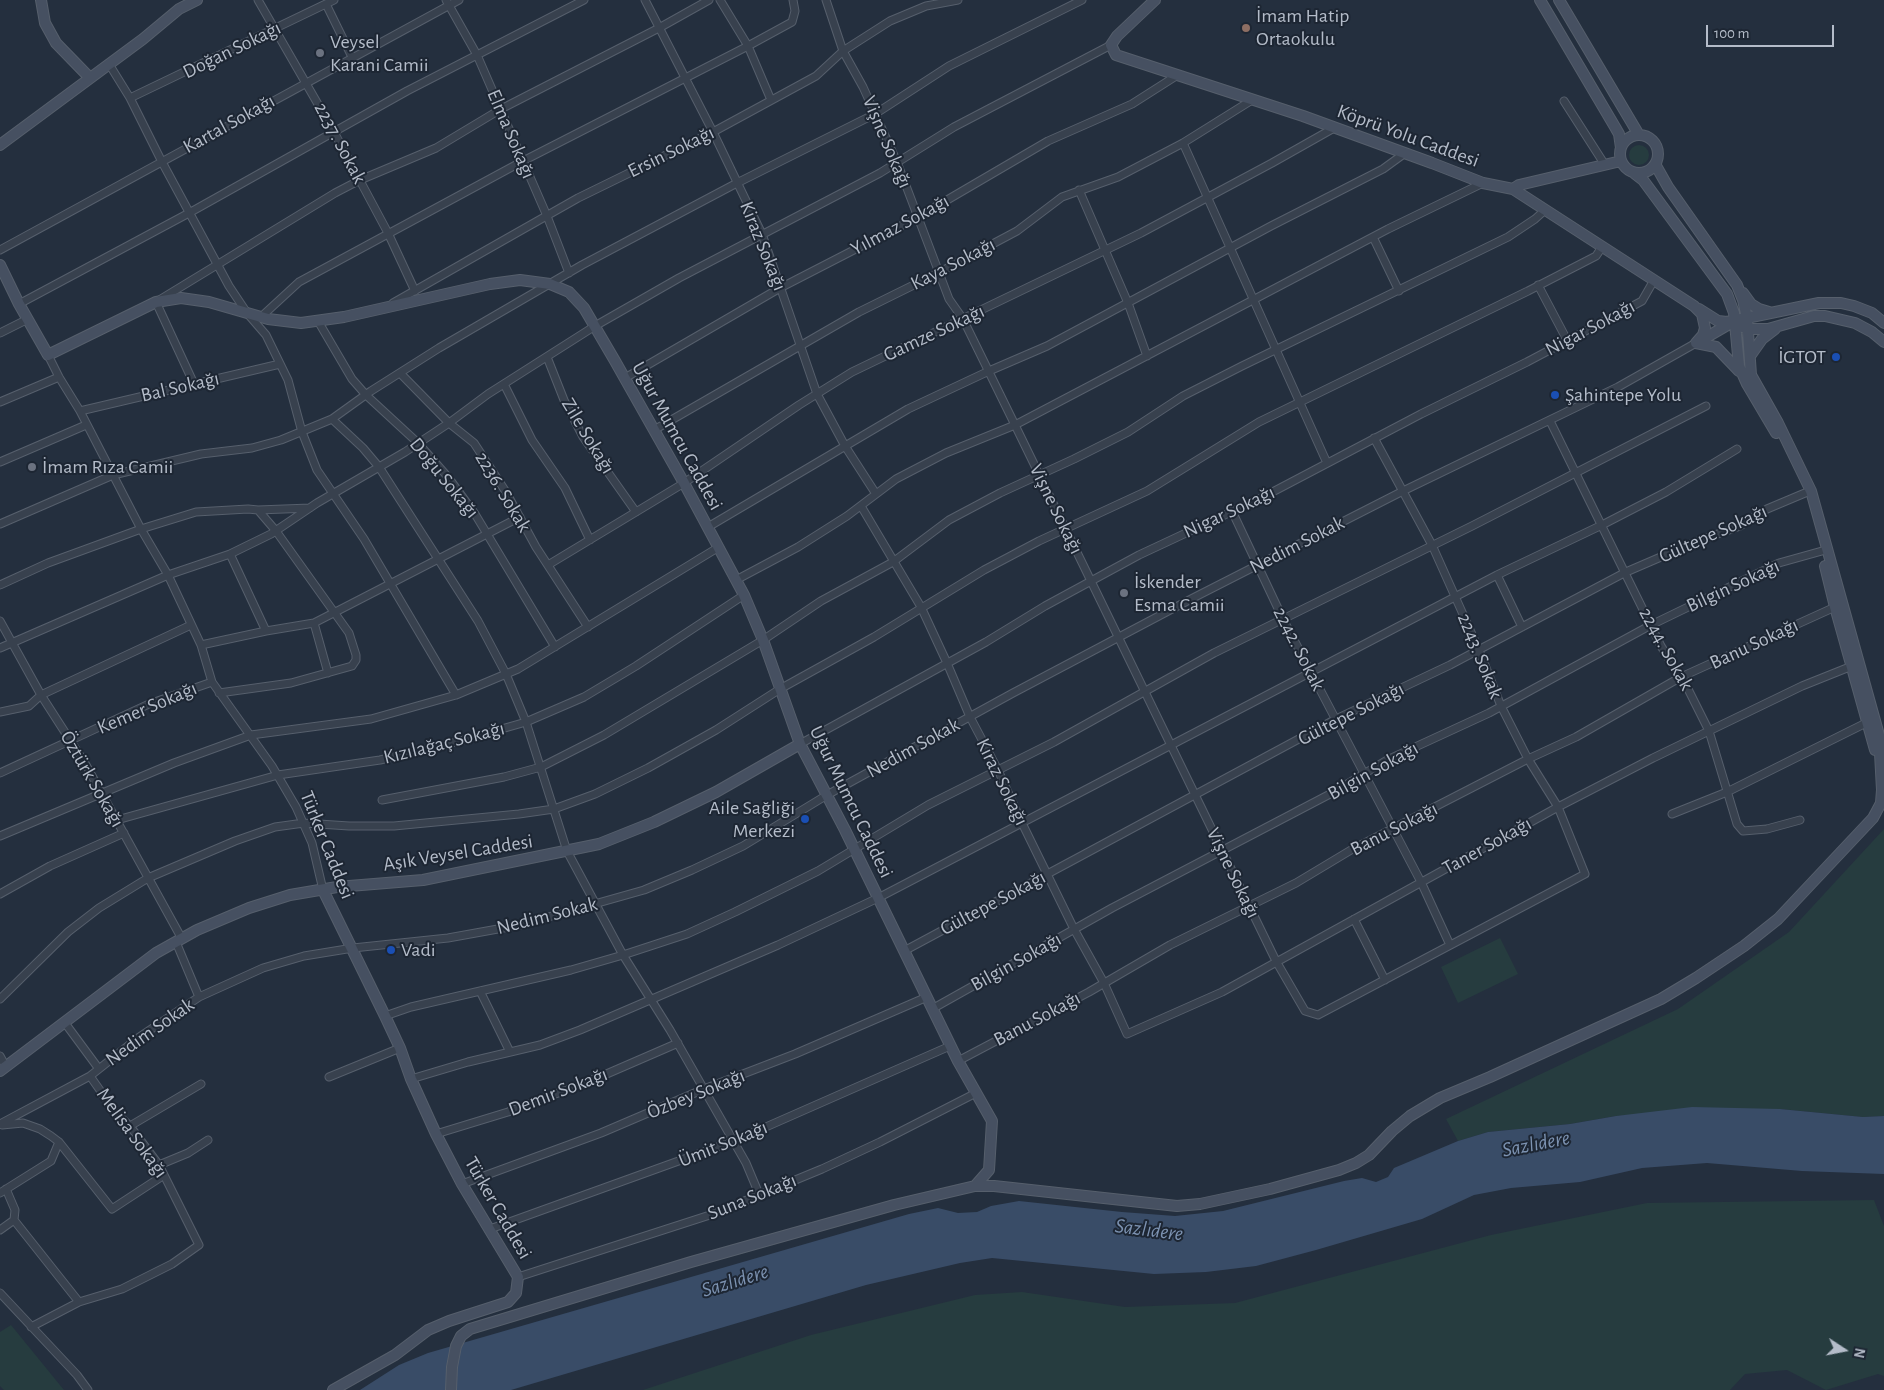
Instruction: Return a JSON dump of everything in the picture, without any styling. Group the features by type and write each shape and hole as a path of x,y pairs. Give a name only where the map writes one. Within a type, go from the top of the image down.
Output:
{"street":[{"path":"41,0 45,23 56,43 90,78"},
{"path":"0,146 143,39 179,9 197,0"},
{"name":"2237. Sokak","path":"258,0 360,180 415,290"},
{"name":"Doğan Sokağı","path":"130,98 334,0"},
{"name":"Kartal Sokağı","path":"0,250 447,3 459,0"},
{"path":"19,304 190,213 406,91 584,0"},
{"name":"Kiraz Sokağı","path":"645,0 713,132 762,234 817,394 845,446 876,494"},
{"path":"194,384 156,302 335,193 360,180 436,148 501,109 659,28 709,0"},
{"path":"720,0 748,46 772,100"},
{"path":"261,317 299,282 523,161 792,22 795,11 793,0"},
{"name":"Vişne Sokağı","path":"826,0 843,50 898,162 949,299 963,320 989,371 1276,962 1305,1011 1318,1015 1385,980"},
{"name":"Ersin Sokağı","path":"384,308 578,198 713,132 816,76 843,50 890,21 926,6 958,0"},
{"path":"0,524 113,475 201,454 252,448 302,432 332,419 439,348 569,273 737,183 875,114 949,66 1082,0"},
{"path":"0,648 168,575 230,554 276,531 310,508 450,423 504,384 595,326 679,278 898,162 954,127 1111,45 1117,36 1155,0"},
{"path":"1540,0 1619,134 1621,160 1628,170 1643,180 1727,294 1733,306 1737,359 1743,376 1780,439 1805,493 1868,722 1878,735"},
{"path":"1559,0 1639,135"},
{"name":"Elma Sokağı","path":"447,3 477,55 569,273"},
{"path":"326,4 352,57"},
{"name":"Köprü Yolu Caddesi","path":"1111,45 1116,55 1406,153 1483,183 1513,189 1690,303 1702,314 1704,319 1703,335 1696,343"},
{"path":"109,64 130,98 217,264 246,313 266,335 288,380 302,432 318,470 364,539 456,695"},
{"name":"Yılmaz Sokağı","path":"625,378 780,288 918,217 1048,141 1132,104 1176,76"},
{"name":"Kaya Sokağı","path":"654,430 859,312 1017,231 1062,197 1118,177 1183,143 1252,100"},
{"path":"1564,101 1605,165"},
{"name":"Gamze Sokağı","path":"548,565 684,483 852,372 1105,250 1208,197 1334,128"},
{"path":"1621,148 1629,138 1639,135 1647,137 1656,146 1658,157 1656,164 1646,172 1634,173"},
{"path":"1183,143 1327,463"},
{"path":"708,527 908,409 1047,346 1383,170 1406,153"},
{"path":"1513,189 1519,185 1621,160"},
{"path":"1656,164 1668,187 1751,304 1770,313"},
{"path":"736,580 798,547 861,506 896,479 946,453 1015,425 1373,237 1483,183"},
{"path":"1079,190 1128,303 1147,356"},
{"path":"382,800 504,777 541,766 604,734 763,640 821,601 893,562 949,520 1000,493 1128,432 1183,396 1508,237 1545,210"},
{"path":"1373,237 1399,291"},
{"path":"0,999 68,932 99,908 148,878 235,840 275,827 304,824 394,826 510,815 554,809 595,794 648,768 716,730 780,689 874,637 984,570 1066,528 1147,490 1259,422 1596,256 1602,247"},
{"path":"0,265 19,304 48,355"},
{"name":"Uğur Mumcu Caddesi","path":"48,355 156,302 181,298 209,302 261,317 301,323 344,317 490,284 520,280 550,284 569,292 584,308 595,326 684,483 744,595 763,640 800,744 855,850 950,1046 992,1121 989,1170 975,1186"},
{"name":"Nigar Sokağı","path":"800,744 1139,555 1232,511 1642,301 1654,280"},
{"path":"451,1388 456,1346 462,1336 470,1329 691,1262 894,1205 975,1186 994,1186 1177,1206 1200,1204 1270,1189 1339,1170 1356,1163 1379,1147 1392,1131 1410,1116 1440,1098 1661,999 1744,946 1778,919 1873,818 1881,803 1881,773 1878,735 1811,491 1778,423 1751,375 1747,324 1743,300 1737,284"},
{"path":"1538,285 1567,340"},
{"path":"1690,303 1718,321 1734,321 1768,329 1779,327"},
{"path":"1747,324 1770,313 1819,303 1841,303 1854,306 1872,313 1884,323"},
{"path":"1749,357 1768,332 1814,316 1825,316 1855,323 1872,332 1884,342"},
{"path":"0,333 28,319"},
{"name":"Doğu Sokağı","path":"318,321 352,379 366,395 418,443 448,477 488,534 555,647"},
{"path":"1696,343 1734,321"},
{"path":"1696,343 1716,347 1743,376"},
{"name":"Nedim Sokak","path":"0,1125 90,1076 138,1038 199,997 263,968 304,956 352,948 448,938 520,925 644,890 743,846 827,795 1119,638 1402,491 1618,387 1696,343"},
{"name":"Türker Caddesi","path":"48,355 141,529 168,575 201,645 212,682 251,735 296,807 312,842 324,890 386,1016 411,1079 436,1134 462,1184 518,1277"},
{"name":"Zile Sokağı","path":"547,357 564,400 583,437 636,512"},
{"name":"Bal Sokağı","path":"80,412 280,364"},
{"name":"2236. Sokak","path":"400,373 474,444 506,492 548,565 588,627"},
{"path":"0,402 59,377"},
{"path":"504,384 532,440 565,488 590,540"},
{"path":"386,1016 411,1007 571,970 623,955 687,934 735,912 818,871 928,805 1054,742 1214,653 1706,406"},
{"path":"332,419 363,448 379,467 478,621 506,674 526,722 567,851 623,955 678,1043 734,1141 759,1194"},
{"name":"2244. Sokak","path":"1550,421 1661,646 1689,691 1709,731 1737,824 1743,831 1766,829 1800,820"},
{"path":"0,462 86,425"},
{"name":"2243. Sokak","path":"1374,438 1432,545 1456,596 1501,706 1528,759 1558,807 1586,874 1450,945"},
{"path":"411,1079 468,1062 540,1045 572,1033 778,945 878,898 1496,575 1602,525 1666,492 1737,449"},
{"name":"Gültepe Sokağı","path":"904,951 1336,720 1479,650 1626,572 1698,541 1740,526 1767,509 1805,493"},
{"name":"Kiraz Sokağı","path":"861,506 921,608 970,717 998,770 1074,929 1104,983 1127,1034"},
{"path":"0,585 48,563 141,529 196,512 310,508"},
{"path":"219,693 291,683 352,666 356,660 356,654 349,633 276,531 258,510"},
{"name":"2242. Sokak","path":"1232,511 1283,619 1421,882 1450,945"},
{"path":"201,645 314,623 336,614 390,584 520,518"},
{"path":"0,836 174,763 251,735 371,720 456,695 518,669 719,547"},
{"name":"Bilgin Sokağı","path":"932,1009 1074,929 1291,815 1387,760 1501,706 1651,626 1778,563 1822,551"},
{"path":"230,554 266,631"},
{"path":"1496,575 1522,627"},
{"name":"Kızılağaç Sokağı","path":"117,820 278,776 380,760 449,744 526,722 584,697 636,666 744,595"},
{"name":"Banu Sokağı","path":"958,1061 1170,946 1296,883 1351,850 1576,736 1681,677 1835,607"},
{"name":"Öztürk Sokağı","path":"0,621 41,695 72,741 102,793 148,878 179,940 199,997"},
{"path":"314,623 328,673"},
{"path":"0,712 29,706 41,695 191,625"},
{"name":"Taner Sokağı","path":"1127,1034 1222,992 1558,807 1802,686 1852,666"},
{"name":"Kemer Sokağı","path":"0,773 150,704 212,682"},
{"path":"1672,814 1727,792 1868,722"},
{"name":"Aşık Veysel Caddesi","path":"3,1069 156,953 197,930 249,908 290,895 423,880 599,844 654,822 716,792 800,744"},
{"path":"0,894 50,866 124,833"},
{"path":"1354,919 1385,980 1450,945"},
{"path":"480,991 510,1052"},
{"name":"Özbey Sokağı","path":"462,1184 601,1133 795,1054 927,997"},
{"name":"Melisa Sokağı","path":"65,1023 98,1069"},
{"name":"Demir Sokağı","path":"436,1134 508,1112 595,1079 678,1043"},
{"name":"Ümit Sokağı","path":"490,1229 734,1141 950,1046"},
{"path":"329,1077 400,1048"},
{"path":"0,1056 3,1069"},
{"name":"Melisa Sokağı","path":"79,1302 122,1289 172,1264 199,1245 159,1165 130,1126 116,1113 90,1076"},
{"path":"130,1126 201,1084"},
{"name":"Suna Sokağı","path":"518,1277 713,1214 822,1169 976,1093"},
{"path":"0,1125 23,1123 40,1129 60,1142 112,1209 164,1175"},
{"path":"159,1165 188,1153 208,1140"},
{"path":"30,1327 79,1302 14,1220 15,1210 3,1191 22,1181 51,1161 60,1142"},
{"path":"0,1230 14,1220"},
{"path":"332,1390 395,1355 428,1330 449,1321 508,1302 516,1293 518,1277"},
{"path":"0,1293 77,1375 88,1390"}],"green space":[{"path":"1635,145 1643,145 1649,151 1649,159 1643,165 1635,165 1629,159 1629,151"},
{"path":"1884,829 1884,1116 1863,1117 1780,1109 1616,1116 1570,1124 1488,1132 1458,1141 1446,1119 1678,1009 1789,932"},
{"path":"1500,938 1518,974 1458,1003 1441,967"},
{"path":"1874,1200 1884,1226 1884,1376 1878,1374 1826,1390 1787,1370 1745,1374 1730,1390 643,1390 811,1335 975,1295 1022,1292 1125,1307 1235,1303 1491,1235 1647,1203"},
{"path":"11,1325 64,1390 4,1390 0,1386 0,1332"}],"water":[{"name":"Sazlıdere","path":"1692,1107 1780,1109 1863,1117 1884,1116 1884,1174 1802,1171 1707,1163 1642,1168 1580,1182 1511,1188 1474,1195 1422,1219 1316,1250 1256,1266 1206,1272 1154,1274 992,1258 960,1263 866,1285 511,1390 360,1390 399,1365 428,1353 909,1214 938,1208 958,1213 977,1212 991,1206 1019,1201 1175,1216 1223,1211 1344,1181 1362,1178 1376,1182 1388,1177 1394,1168 1458,1141 1488,1132 1570,1124 1616,1116"}],"place":[{"name":"İmam Hatip Ortaokulu","path":"1246,28"},
{"name":"Veysel Karani Camii","path":"320,53"},
{"name":"İGTOT","path":"1836,357"},
{"name":"Şahintepe Yolu","path":"1555,395"},
{"name":"İmam Rıza Camii","path":"32,467"},
{"name":"İskender Esma Camii","path":"1124,593"},
{"name":"Aile Sağliği Merkezi","path":"805,819"},
{"name":"Vadi","path":"391,950"}]}
